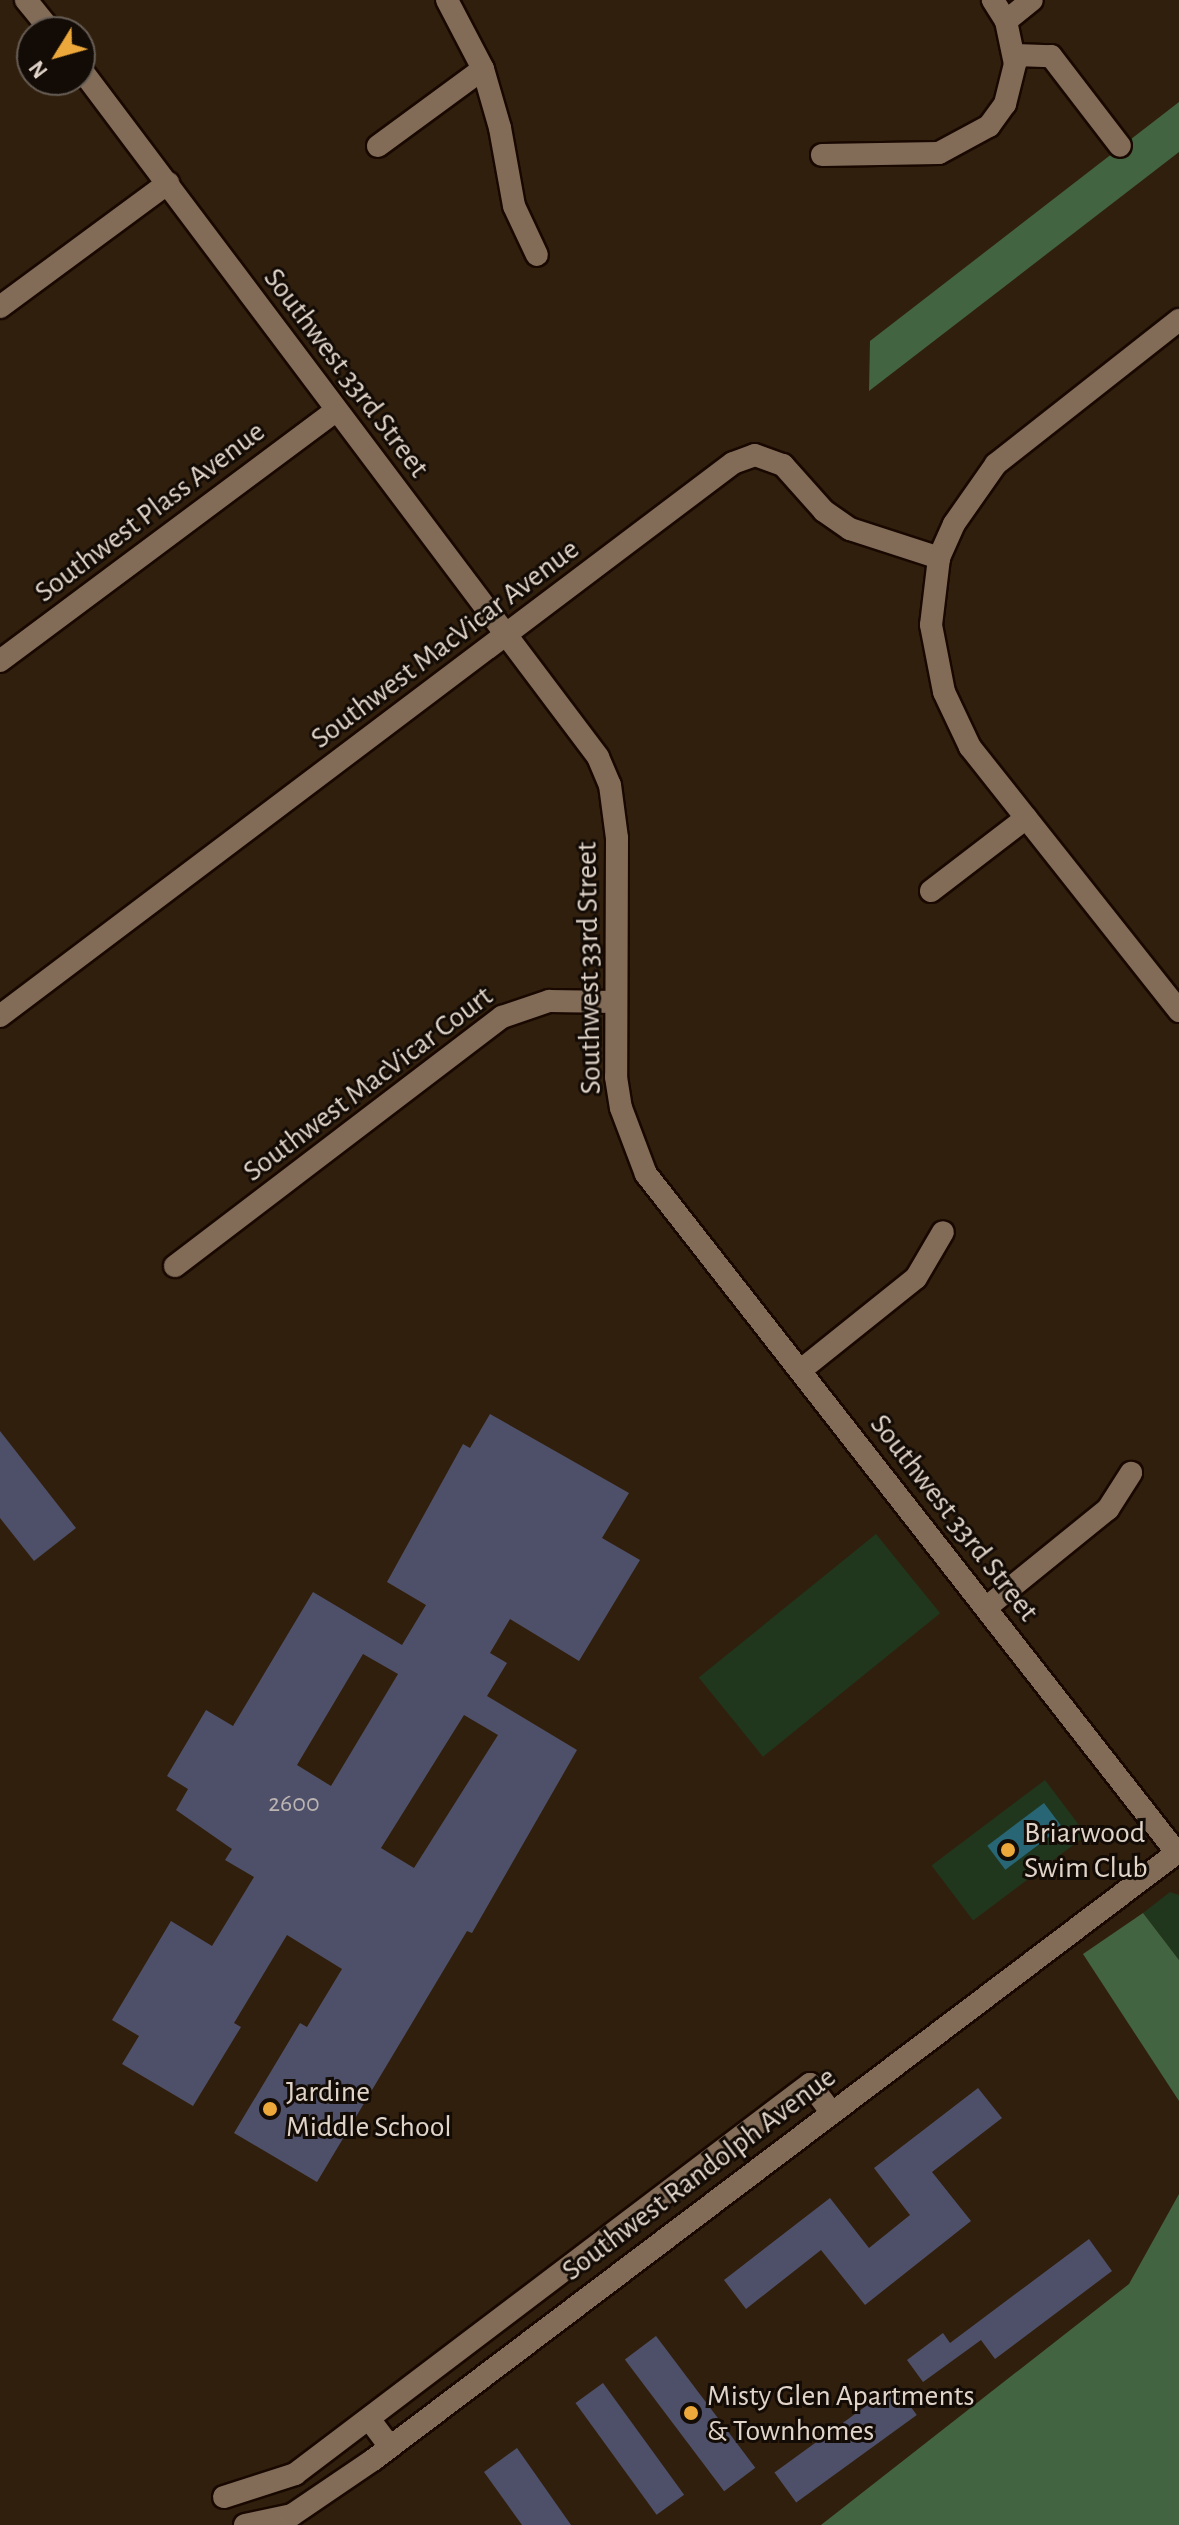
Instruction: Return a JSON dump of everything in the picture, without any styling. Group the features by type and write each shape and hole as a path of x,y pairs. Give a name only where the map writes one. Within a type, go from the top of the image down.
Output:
{"street":[{"path":"26,0 39,16"},
{"path":"447,0 483,69 500,128 514,206 537,255"},
{"path":"822,155 929,154 958,147 989,126 1005,104 1015,55 1006,21 993,0"},
{"path":"1006,21 1032,0"},
{"path":"1015,55 1051,56 1120,146"},
{"path":"378,146 483,69"},
{"name":"Southwest 33rd Street","path":"96,89 336,411 578,725 610,785 617,838 616,1002 621,1108 646,1174 1178,1853"},
{"path":"0,307 168,183"},
{"path":"1179,320 1009,451 973,493 939,558 931,625 944,692 970,747 1179,1011"},
{"name":"Southwest Plass Avenue","path":"0,661 336,411"},
{"name":"Southwest MacVicar Avenue","path":"0,1016 733,463 755,455 783,465 824,511 850,529 939,558"},
{"path":"931,891 1026,818"},
{"name":"Southwest MacVicar Court","path":"175,1266 502,1017 549,1001 616,1002"},
{"path":"801,1370 916,1278 943,1232"},
{"path":"987,1607 1108,1509 1131,1473"},
{"name":"Southwest Randolph Avenue","path":"245,2525 292,2515 390,2447 1178,1853"},
{"path":"224,2497 295,2474 810,2084 831,2112"},
{"path":"540,2289 562,2316"},
{"path":"369,2419 390,2447"}],"green space":[{"path":"1179,102 1179,152 869,391 870,341"},
{"path":"876,1534 940,1613 763,1757 699,1677"},
{"name":"Briarwood Swim Club","path":"1045,1780 1087,1835 973,1921 932,1865"},
{"path":"1170,1892 1179,1895 1179,1960 1143,1913"},
{"path":"1143,1913 1179,1960 1179,2101 1083,1954"},
{"path":"1179,2194 1179,2525 821,2525 1129,2284"}],"water":[{"path":"1044,1803 1062,1827 1005,1870 987,1846"}],"building":[{"path":"490,1414 629,1493 602,1538 640,1560 579,1661 510,1619 490,1653 507,1663 487,1696 577,1750 472,1933 467,1931 317,2182 234,2133 300,2023 307,2027 342,1969 287,1935 234,2023 241,2027 193,2106 122,2064 139,2036 112,2020 171,1921 212,1946 254,1877 225,1860 232,1849 176,1810 188,1789 167,1776 206,1710 233,1726 313,1592 402,1645 426,1605 387,1582 463,1444 470,1448","holes":["363,1654 398,1674 331,1786 297,1765","464,1715 498,1735 414,1868 381,1848"]},
{"path":"0,1431 76,1528 34,1561 0,1518"},
{"path":"978,2088 1002,2118 932,2172 971,2221 865,2305 821,2250 746,2309 724,2280 830,2198 869,2248 910,2215 874,2168"},
{"path":"1089,2239 1112,2271 995,2359 981,2340 923,2382 907,2360 943,2333 950,2343"},
{"name":"Misty Glen Apartments & Townhomes","path":"656,2336 755,2468 724,2491 625,2359"},
{"path":"603,2383 684,2495 657,2515 575,2403"},
{"path":"895,2385 917,2415 796,2503 774,2473"},
{"path":"517,2448 571,2525 522,2525 484,2472"}],"place":[{"name":"Briarwood Swim Club","path":"1008,1850"},
{"name":"Jardine Middle School","path":"270,2109"},
{"name":"Misty Glen Apartments & Townhomes","path":"691,2413"}]}
